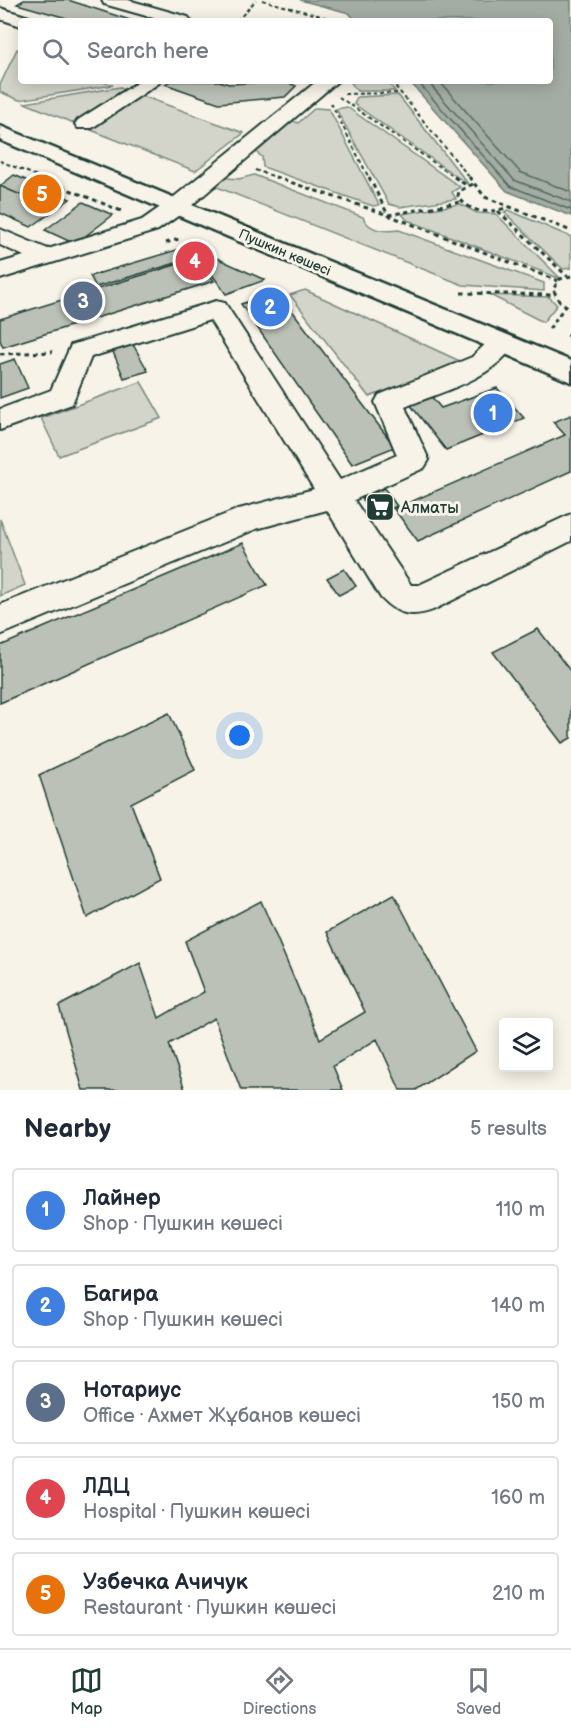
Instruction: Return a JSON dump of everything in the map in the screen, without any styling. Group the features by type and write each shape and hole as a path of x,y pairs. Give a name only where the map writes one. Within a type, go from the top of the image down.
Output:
{"main road":[{"name":"Пушкин көшесі","path":"0,117 182,202 571,372"},
{"name":"Пушкин көшесі","path":"0,132 182,202 570,342"}],"street":[{"path":"110,0 172,18"},
{"path":"0,13 18,19"},
{"path":"85,124 148,84"},
{"path":"0,271 150,225 182,202 326,84"},
{"path":"0,236 47,257"},
{"path":"0,420 62,397 80,351 216,309 393,588 403,599 421,600 571,527"},
{"path":"0,620 250,518 336,495 414,460 389,402 481,364 502,343"}],"path":[{"path":"240,18 256,0"},
{"path":"262,0 328,18"},
{"path":"326,84 388,215"},
{"path":"393,84 485,197 571,231"},
{"path":"400,93 334,94 466,185"},
{"path":"0,161 150,225"},
{"path":"231,162 388,215 558,281"},
{"path":"473,184 466,185 459,191 458,196 461,202 475,211 498,211 508,207"},
{"path":"388,215 461,202"},
{"path":"498,211 569,276 558,281 553,289 555,295 571,309"},
{"path":"461,292 555,295"},
{"path":"549,329 565,306"},
{"path":"570,342 571,332"},
{"path":"0,354 80,351"}],"shaded area":[{"path":"17,49 18,84 113,85 19,100 0,92 0,85"},
{"path":"352,84 389,84 395,91 357,91"},
{"path":"120,87 127,89 76,124 25,103"},
{"path":"137,94 244,133 195,171 86,128"},
{"path":"398,95 470,186 354,104 357,97"},
{"path":"347,107 460,187 452,192 456,199 400,207 389,204 336,109"},
{"path":"315,108 329,109 379,205 373,206 263,167 262,157 251,148 288,119 298,123"},
{"path":"254,175 363,217 373,228 388,231 399,230 544,283 544,291 463,285 207,183 215,177 239,179"},
{"path":"460,204 477,213 496,214 561,279 407,220 402,214"},
{"path":"508,210 571,237 571,268 563,269 504,212"},
{"path":"305,290 462,362 369,397 290,295"},
{"path":"490,295 549,297 557,305 543,322"},
{"path":"141,382 162,418 59,456 41,418"},
{"path":"0,519 25,585 0,596"}],"water":[{"path":"300,0 571,0 571,216 507,191 412,84 553,84 553,18 353,18 349,13"}],"building":[{"path":"24,0 68,0 124,18 66,18 17,4"},
{"path":"165,84 291,84 296,86 285,97 219,103"},
{"path":"14,175 70,199 55,210 0,186"},
{"path":"0,186 55,210 31,227 0,213"},
{"path":"83,202 113,215 75,244 45,230"},
{"path":"190,246 265,280 226,294 199,256 96,287 90,276"},
{"path":"198,258 214,281 3,347 0,340 0,319"},
{"path":"278,292 395,447 352,464 241,304"},
{"path":"131,341 148,371 124,378 111,347"},
{"path":"15,359 28,388 0,398 0,364"},
{"path":"497,388 524,418 446,450 409,403 430,395 441,408"},
{"path":"571,415 571,471 418,541 394,509 565,435 553,422"},
{"path":"384,488 397,506 375,516 362,499"},
{"path":"243,543 267,585 0,703 0,646"},
{"path":"344,569 356,586 339,595 327,578"},
{"path":"538,629 571,672 571,738 562,743 493,652"},
{"path":"169,713 195,770 131,803 160,878 87,918 39,775"},
{"path":"394,894 476,1051 416,1090 400,1090 377,1039 333,1066 343,1090 241,1090 214,1018 169,1044 185,1090 83,1090 59,1006 140,963 159,1018 204,992 185,941 261,901 320,1039 365,1012 327,932"}],"place":[{"name":"Узбечка Ачичук","path":"42,194"},
{"name":"ЛДЦ","path":"195,261"},
{"name":"Нотариус","path":"83,301"},
{"name":"Багира","path":"270,307"},
{"name":"Лайнер","path":"493,413"},
{"name":"Алматы","path":"380,507"}]}
